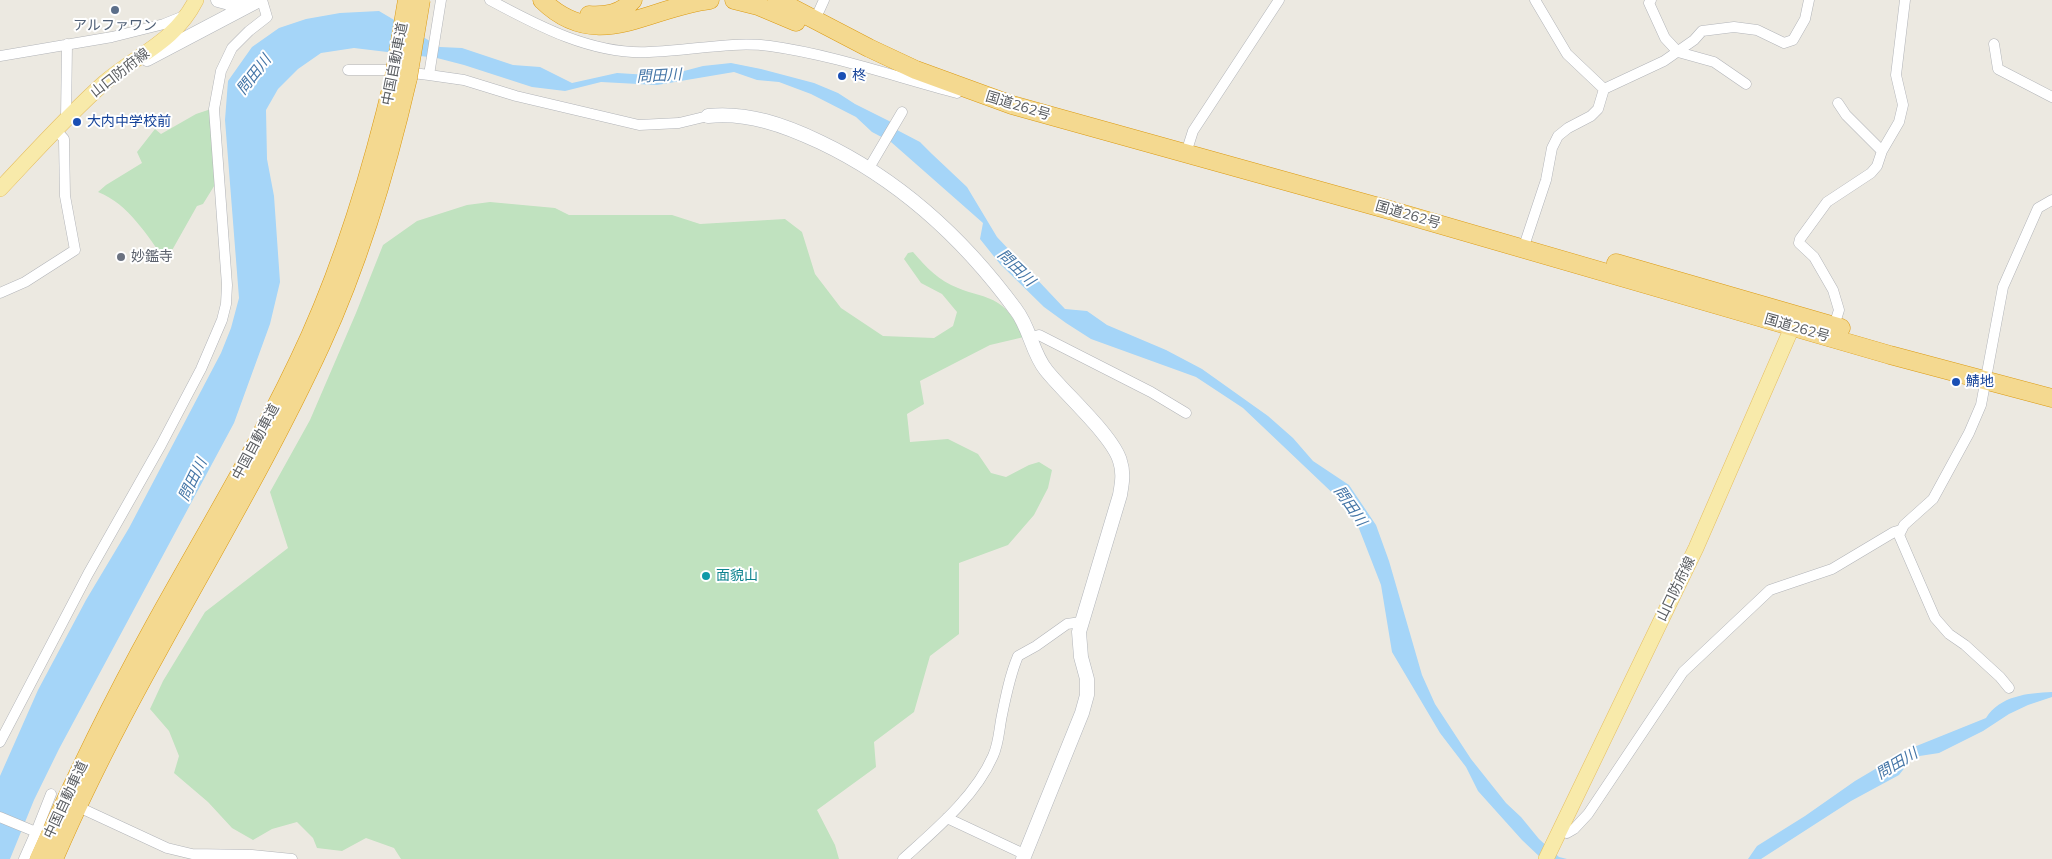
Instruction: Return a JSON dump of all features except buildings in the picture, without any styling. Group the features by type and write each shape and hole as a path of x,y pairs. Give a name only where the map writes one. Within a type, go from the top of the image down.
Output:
{"highway":[{"name":"中国自動車道","path":"54,859 82,796 134,693 292,406 322,343 349,277 373,209 394,136 407,0"},
{"name":"中国自動車道","path":"39,859 84,759 122,685 242,468 310,336 336,272 360,204 380,137 401,78 421,0"},
{"path":"542,0 552,10 566,18 588,25 612,26 692,2 710,0"},
{"path":"555,0 568,9 584,15 604,16 619,12 633,0"},
{"path":"734,0 758,6 859,50 906,66"},
{"name":"国道262号","path":"777,0 906,66 988,97 1067,121 1187,147"},
{"name":"国道262号","path":"799,0 821,6 907,54 978,83 1028,99 1187,147 1795,321 1987,374 2052,386"},
{"name":"国道262号","path":"1795,321 1834,326 1987,374 2052,398"}],"main road":[{"name":"山口防府線","path":"2,182 118,72 172,34 188,14 196,0"},
{"name":"山口防府線","path":"1546,859 1696,548 1795,321"}],"street":[{"path":"218,0 233,4 254,0"},
{"path":"0,742 88,574 182,405 222,320 226,304 226,285 214,109 221,72 232,48 267,17 260,0 196,31 151,57 118,72"},
{"path":"429,71 441,0"},
{"path":"490,0 559,34 604,48 632,52 649,52 724,46 770,46 854,65 1067,121"},
{"path":"1187,147 1193,131 1279,0"},
{"path":"1535,0 1567,54 1604,89"},
{"path":"1652,0 1649,3 1657,23 1665,38 1678,52 1714,62 1746,84"},
{"path":"1524,244 1538,206 1558,136 1568,128 1591,116 1598,109 1604,89 1654,67 1678,52 1702,31 1734,27 1756,30 1784,43 1793,40 1805,19 1809,0"},
{"path":"1834,326 1838,310 1834,290 1814,257 1799,243 1827,202 1871,173 1899,122 1903,105 1896,75 1896,60 1901,43 1901,17 1905,0"},
{"path":"0,56 140,30 175,21 188,14"},
{"path":"140,30 150,33 152,38 140,57"},
{"path":"0,293 25,282 75,250 66,196 64,139 61,124 67,44"},
{"path":"1994,44 1998,69 2052,97"},
{"path":"348,70 429,71 516,96 640,125 679,122 708,116 741,116 784,126 871,167 916,202 963,245 1017,310 1032,337 1037,354 1045,369 1111,445 1120,459 1122,472 1120,495 1081,622 1079,642 1087,679 1087,695 1082,713 1024,857 947,818"},
{"path":"1838,103 1846,115 1882,150"},
{"path":"871,167 901,114"},
{"path":"1560,829 1567,832 1574,829 1588,814 1683,672 1770,590 1832,569 1900,530 1933,499 1969,433 1981,405 2003,287 2038,208 2052,200"},
{"path":"1032,337 1039,335 1151,392 1186,413"},
{"path":"1900,530 1900,539 1935,618 1949,634 1965,645 2000,677 2009,688"},
{"path":"903,859 947,818 982,777 993,756 999,736 1012,670 1018,656 1067,624 1081,622"},
{"path":"24,859 32,830 51,794"},
{"path":"85,810 166,848 192,854 252,855 292,859"},
{"path":"0,816 32,830"}],"green space":[{"path":"211,109 216,183 203,204 197,206 166,261 128,213 109,197 98,192 142,163 137,152 155,129 161,134 196,114"},
{"path":"490,202 555,208 569,215 672,215 700,224 785,219 802,232 815,274 841,308 883,336 934,338 953,326 957,312 942,294 921,283 904,259 908,253 913,252 945,282 989,298 1002,306 1013,318 1024,337 990,345 920,381 924,404 907,414 910,442 948,439 978,454 991,473 1006,477 1039,462 1052,470 1048,488 1034,515 1008,545 959,563 959,634 930,656 914,712 874,742 876,767 817,810 835,845 839,859 401,859 394,848 366,838 342,851 317,848 313,838 297,822 272,829 253,840 232,828 208,802 174,773 179,756 169,731 150,709 163,681 205,612 288,548 270,492 310,420 383,245 417,221 467,205"}],"water":[{"name":"問田川","path":"379,11 440,47 462,48 513,65 540,67 572,83 617,73 665,76 703,66 731,63 761,69 814,83 838,93 891,122 897,130 920,142 967,187 997,237 1065,309 1087,311 1107,325 1166,350 1202,369 1268,416 1293,438 1313,461 1349,485 1376,525 1389,561 1422,675 1435,704 1471,759 1506,803 1521,817 1539,839 1559,857 1567,859 1542,859 1522,840 1478,791 1466,767 1440,733 1392,652 1381,585 1358,526 1342,502 1243,408 1196,377 1091,339 1044,307 1000,264 980,239 983,223 891,142 872,132 856,117 811,94 779,82 757,80 734,72 657,85 601,82 565,91 532,87 437,58 354,48 321,53 298,69 278,89 266,110 267,159 274,196 280,282 270,324 234,423 59,749 34,800 10,859 0,859 0,776 38,690 86,600 129,528 221,353 231,328 239,298 225,120 228,81 252,47 279,28 306,19 340,13"},
{"name":"問田川","path":"2052,692 2052,697 2009,714 1983,731 1939,753 1913,757 1899,775 1851,801 1761,859 1748,859 1757,846 1805,816 1855,781 1909,749 1986,718 2006,700 2033,693"}],"place":[{"name":"アルファワン","path":"115,10"},
{"name":"柊","path":"842,76"},
{"name":"大内中学校前","path":"77,122"},
{"name":"妙鑑寺","path":"121,257"},
{"name":"鯖地","path":"1956,382"},
{"name":"面貌山","path":"706,576"}]}
